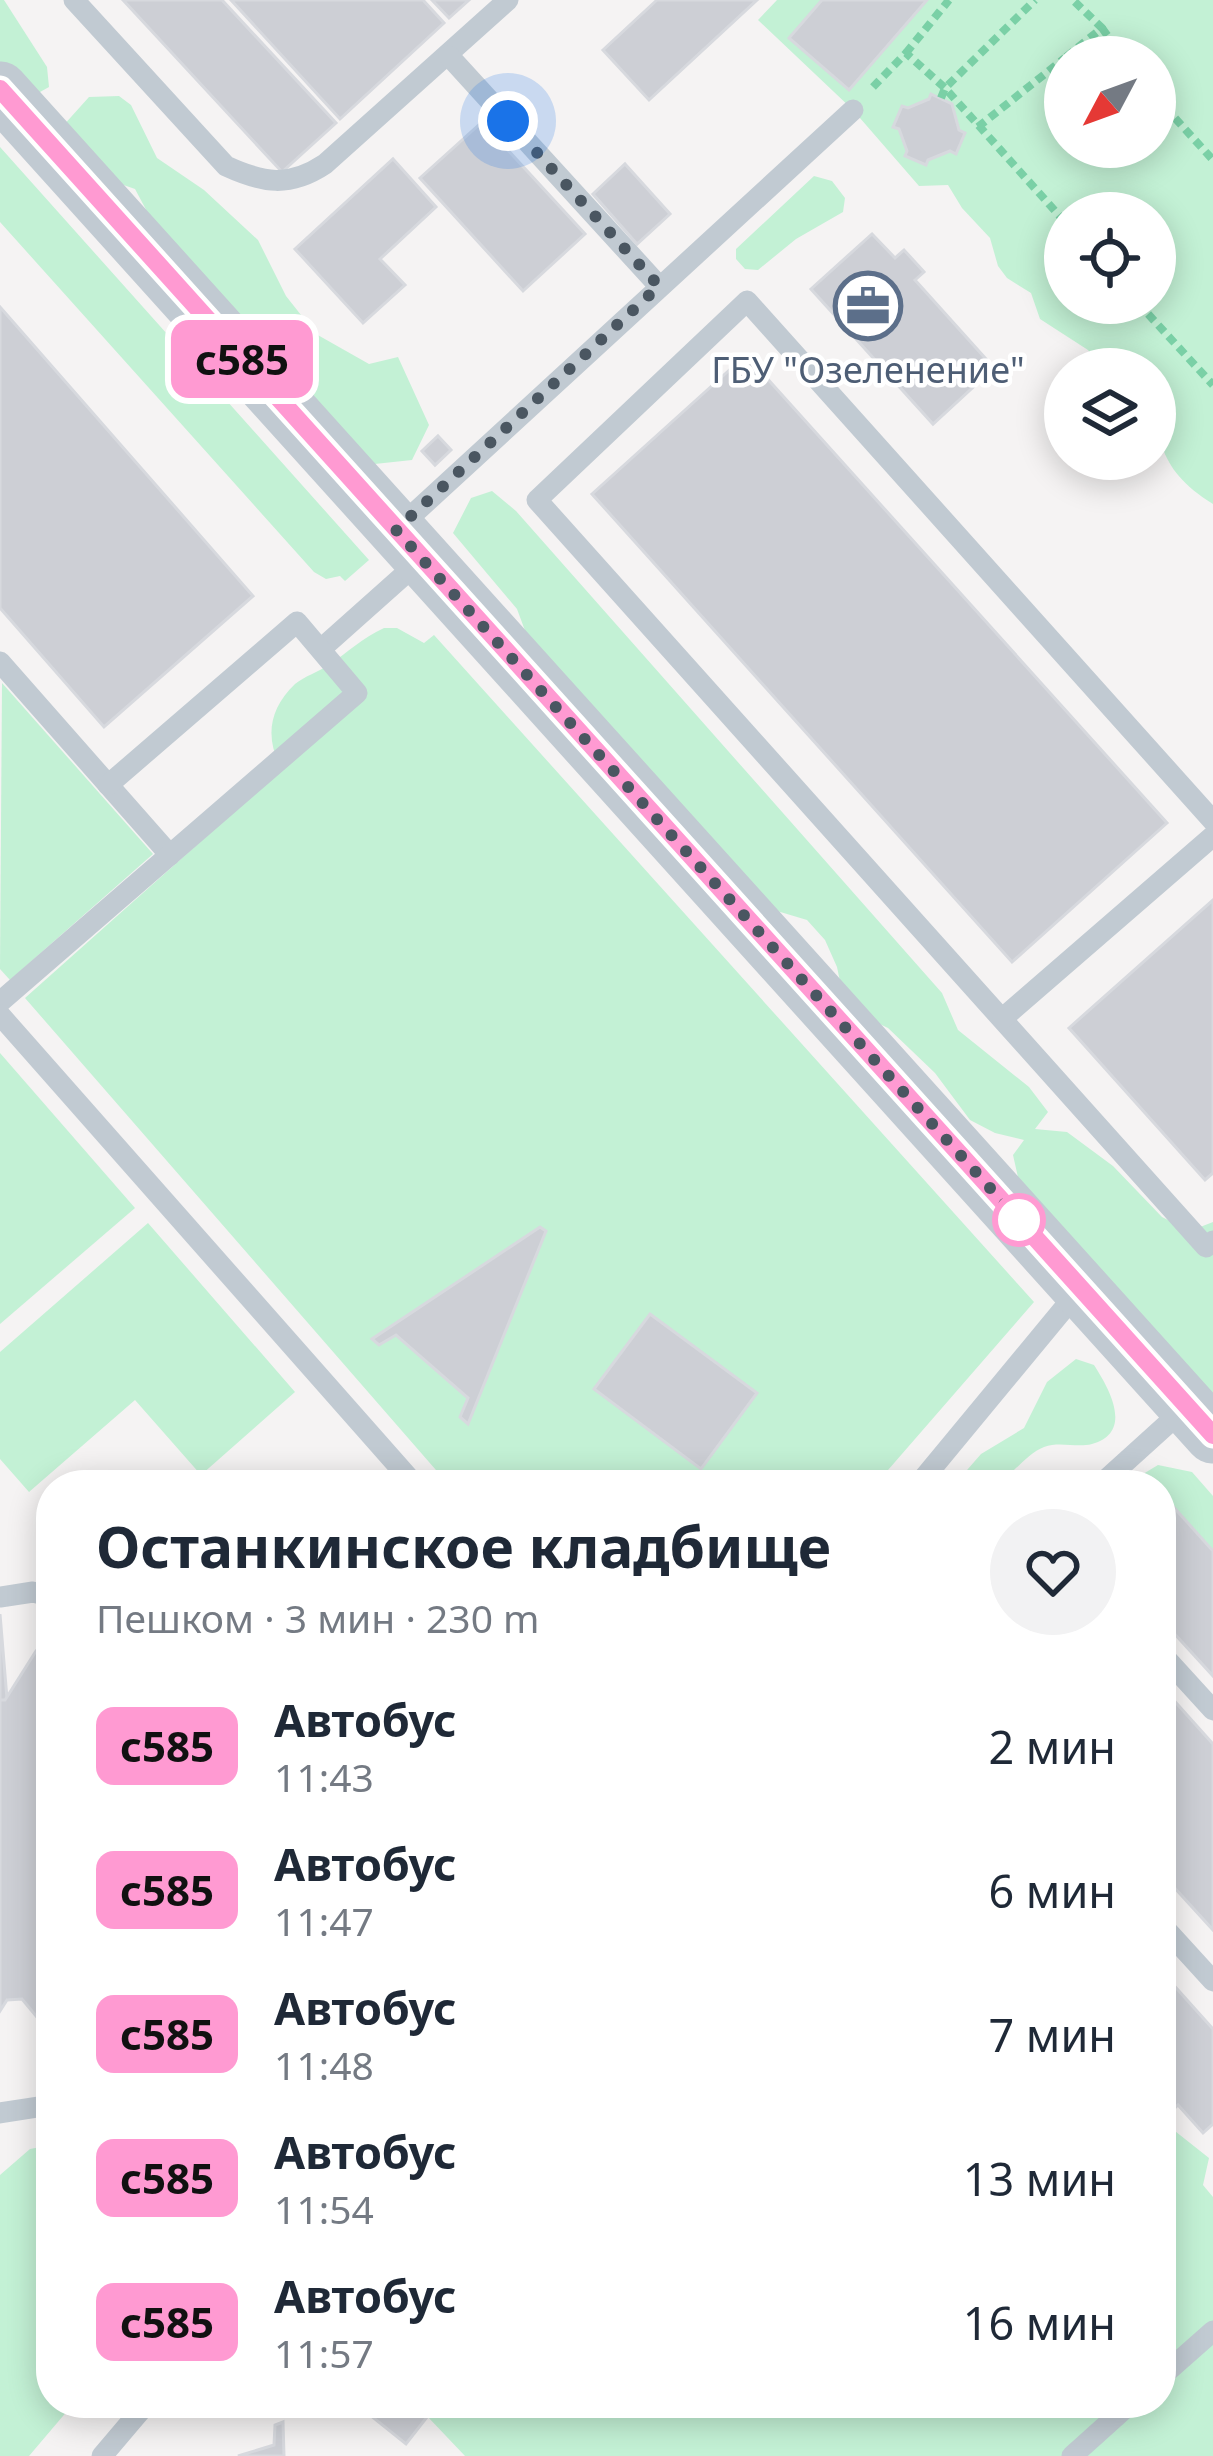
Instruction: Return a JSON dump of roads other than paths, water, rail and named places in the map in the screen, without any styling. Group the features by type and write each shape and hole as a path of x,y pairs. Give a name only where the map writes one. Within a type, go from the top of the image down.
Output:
{"street":[{"path":"0,89 1200,1421"}],"lane":[{"path":"74,0 226,166 259,182 304,178 508,0"},
{"path":"449,56 659,286"},
{"path":"321,649 410,544 659,286 853,110"},
{"path":"1213,820 747,301 537,500 1206,1246 1213,1240"},
{"path":"0,1002 357,693 297,622 108,785"},
{"path":"0,662 170,855"},
{"path":"1003,1018 1213,836"},
{"path":"0,1015 402,1470"},
{"path":"930,1470 1080,1288"},
{"path":"1123,1470 1200,1421"},
{"path":"0,1597 36,1593"},
{"path":"1176,1669 1213,1710"},
{"path":"1176,1940 1213,1981"},
{"path":"0,2113 36,2107"},
{"path":"1176,2364 1213,2331"},
{"path":"102,2456 134,2418"},
{"path":"1072,2456 1115,2418"}],"place":[{"name":"ГБУ \"Озеленение\"","path":"868,306"}]}
